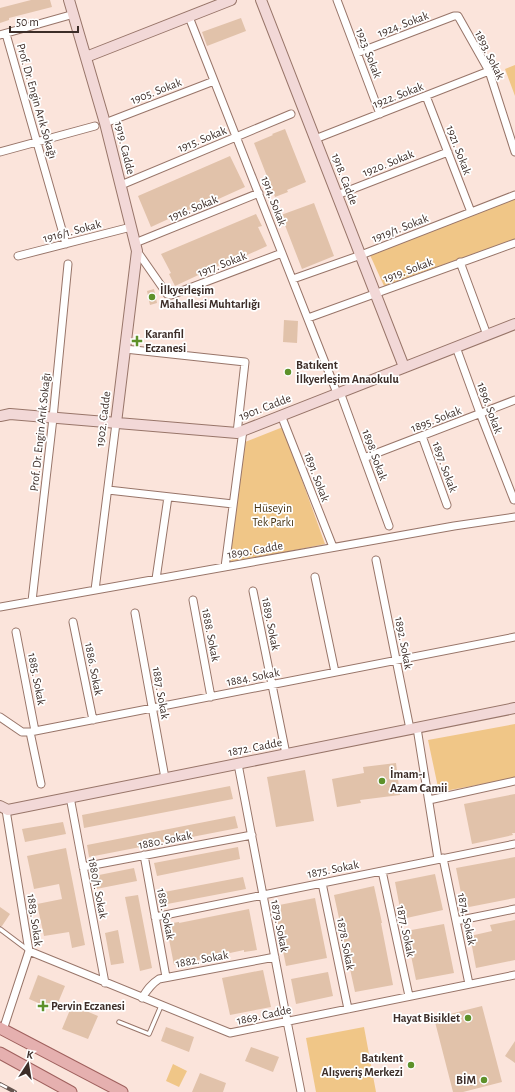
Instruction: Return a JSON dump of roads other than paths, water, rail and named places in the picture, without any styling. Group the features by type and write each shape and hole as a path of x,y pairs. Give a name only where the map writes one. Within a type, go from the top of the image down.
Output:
{"main road":[{"path":"2,1029 122,1092"},
{"path":"0,1053 71,1092"}],"street":[{"name":"1919. Cadde","path":"70,0 86,57 100,124 121,185 136,247 169,295"},
{"path":"86,57 231,0"},
{"name":"1918. Cadde","path":"261,0 404,367"},
{"name":"1923. Sokak","path":"337,0 380,114"},
{"path":"3,35 74,14"},
{"name":"1924. Sokak","path":"357,53 456,16"},
{"name":"1893. Sokak","path":"456,16 460,19 489,71 515,152"},
{"name":"1914. Sokak","path":"190,17 236,137 339,393"},
{"name":"Prof. Dr. Engin Arık Sokağı","path":"3,35 37,142 66,244"},
{"name":"1922. Sokak","path":"315,139 489,71"},
{"name":"1905. Sokak","path":"0,152 100,124 214,81"},
{"name":"1921. Sokak","path":"426,96 471,212"},
{"name":"1915. Sokak","path":"121,185 291,114"},
{"name":"1920. Sokak","path":"337,195 448,152"},
{"name":"1916. Sokak","path":"136,247 259,193"},
{"name":"1919/1. Sokak","path":"293,279 361,255 515,194"},
{"name":"1916/1. Sokak","path":"18,256 131,226"},
{"name":"1919. Sokak","path":"308,318 515,242"},
{"name":"1902. Cadde","path":"95,590 136,247"},
{"name":"1917. Sokak","path":"169,295 282,253"},
{"path":"460,262 487,335"},
{"name":"Prof. Dr. Engin Arık Sokağı","path":"32,601 53,418 68,264"},
{"name":"1901. Cadde","path":"0,411 5,415 240,431 515,324"},
{"name":"1896. Sokak","path":"456,347 514,500"},
{"path":"125,349 245,362 233,504 225,567"},
{"name":"1898. Sokak","path":"339,393 389,526"},
{"name":"1895. Sokak","path":"364,458 515,400"},
{"name":"1891. Sokak","path":"281,415 333,547"},
{"name":"1897. Sokak","path":"422,436 447,505"},
{"path":"108,490 233,504"},
{"path":"156,579 168,497"},
{"name":"1890. Cadde","path":"0,607 333,547 515,517"},
{"name":"1892. Sokak","path":"376,560 396,660 414,729"},
{"path":"315,577 335,672"},
{"name":"1889. Sokak","path":"253,592 286,754"},
{"name":"1888. Sokak","path":"193,600 211,696"},
{"name":"1887. Sokak","path":"135,613 165,778"},
{"name":"1886. Sokak","path":"73,622 93,720"},
{"name":"1885. Sokak","path":"16,632 41,784"},
{"name":"1884. Sokak","path":"32,731 515,637"},
{"name":"1872. Cadde","path":"3,808 70,797 515,708"},
{"path":"0,717 22,732 32,731"},
{"name":"1874. Sokak","path":"414,729 469,984"},
{"name":"1879. Sokak","path":"238,764 301,1092"},
{"path":"429,800 515,781"},
{"name":"1880/1. Sokak","path":"70,797 105,983"},
{"name":"1883. Sokak","path":"2,1029 29,951 3,808"},
{"name":"1880. Sokak","path":"83,867 252,835"},
{"name":"1875. Sokak","path":"155,917 515,844"},
{"name":"1881. Sokak","path":"144,856 166,977"},
{"name":"1877. Sokak","path":"382,871 409,996"},
{"name":"1878. Sokak","path":"322,883 348,1009"},
{"path":"456,921 515,909"},
{"name":"1869. Cadde","path":"29,951 161,1006 230,1032 515,975"},
{"name":"1882. Sokak","path":"142,998 153,982 166,977 275,958"}],"lane":[{"path":"0,929 29,951"},
{"path":"119,1022 149,1034 161,1006"}],"railway":[{"path":"0,1084 15,1092"}],"place":[{"name":"İlkyerleşim Mahallesi Muhtarlığı","path":"152,297"},
{"name":"Karanfil Eczanesi","path":"137,341"},
{"name":"Batıkent İlkyerleşim Anaokulu","path":"288,372"},
{"name":"İmam-ı Azam Camii","path":"382,781"},
{"name":"Pervin Eczanesi","path":"43,1006"},
{"name":"Hayat Bisiklet","path":"468,1018"},
{"name":"Batıkent Alışveriş Merkezi","path":"411,1065"},
{"name":"BİM","path":"484,1080"}],"park label":[{"name":"Hüseyin Tek Parkı","path":"273,515"}]}
